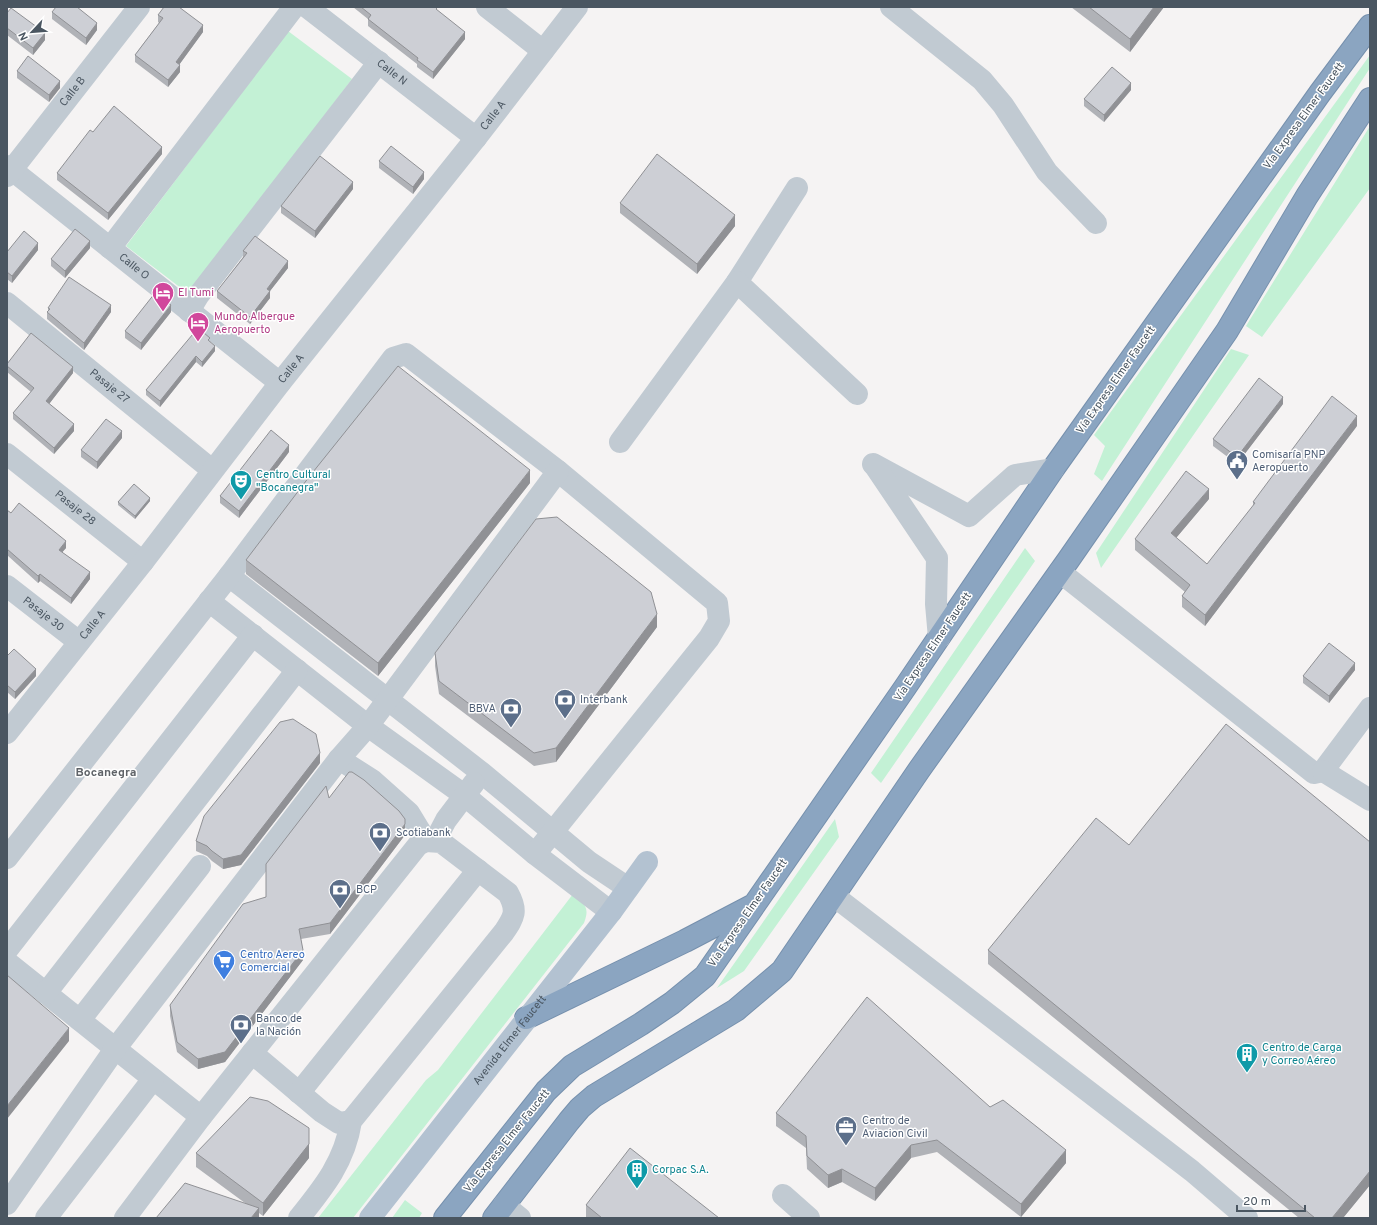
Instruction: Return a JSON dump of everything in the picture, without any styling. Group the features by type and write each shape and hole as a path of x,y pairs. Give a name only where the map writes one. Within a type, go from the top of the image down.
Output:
{"highway":[{"name":"Vía Expresa Elmer Faucett","path":"445,1218 546,1091 572,1066 641,1024 672,1003 705,976 939,638 1053,469 1320,93 1370,26"},
{"path":"506,1214 580,1108 594,1096 736,1010 782,971 919,770 1060,572 1227,331 1306,196 1370,99"},
{"path":"526,1018 685,941 755,904"}],"main road":[{"name":"Avenida Elmer Faucett","path":"370,1218 611,912 647,862"}],"street":[{"name":"Calle B","path":"9,171 139,7"},
{"path":"110,248 294,7"},
{"name":"Calle N","path":"307,7 476,138"},
{"path":"487,7 543,51"},
{"name":"Calle A","path":"9,727 80,642 280,383 476,138 577,7"},
{"path":"891,7 982,80 1003,105 1047,172 1096,223"},
{"path":"190,311 198,296 379,62"},
{"name":"Calle O","path":"9,171 110,248 280,383"},
{"path":"620,442 737,282 797,188"},
{"path":"737,282 857,394"},
{"name":"Pasaje 27","path":"7,303 212,470"},
{"path":"7,858 229,576 393,358 406,354 558,471 717,603 719,621 709,638 535,854"},
{"name":"Pasaje 28","path":"7,454 143,562"},
{"path":"939,638 936,604 938,558 873,464 969,516 1015,475 1053,469"},
{"path":"7,1204 115,1048 339,759 368,726 558,471"},
{"path":"1060,572 1314,773 1323,771 1370,708"},
{"path":"229,576 482,773 589,862 628,888"},
{"name":"Pasaje 30","path":"7,586 80,642"},
{"path":"209,601 368,726 464,794 535,854 611,912"},
{"path":"7,950 253,635"},
{"path":"46,993 297,670"},
{"path":"339,759 372,780 409,814 431,841"},
{"path":"1323,771 1370,800"},
{"path":"431,841 464,794 482,773"},
{"path":"125,1218 252,1053 418,845 431,841 441,842 508,894 514,903 514,916 504,932 351,1121 348,1140 335,1170 298,1218"},
{"path":"80,1020 200,866"},
{"path":"300,1092 478,870"},
{"path":"834,896 1192,1171 1246,1218"},
{"path":"7,962 201,1118"},
{"path":"252,1053 339,1123 351,1121"},
{"path":"46,1218 153,1079"},
{"path":"783,1195 809,1218"}],"green space":[{"path":"288,31 352,79 190,295 126,246"},
{"path":"1370,55 1370,68 1102,481 1094,474 1105,446 1094,435"},
{"path":"1370,126 1370,188 1262,337 1246,326"},
{"path":"1231,349 1249,355 1101,568 1096,553"},
{"path":"1025,548 1035,561 881,783 871,773"},
{"path":"835,819 839,837 744,971 717,988"},
{"path":"573,894 585,907 586,918 584,923 353,1218 318,1218 426,1080 438,1070"},
{"path":"405,1200 422,1213 419,1218 392,1218"}],"building":[{"path":"56,7 77,7 97,23 86,38 52,12"},
{"path":"164,7 179,7 203,25 176,62 180,65 168,80 135,55 163,18 158,15"},
{"path":"361,7 436,7 436,9 465,32 433,72 417,60 418,58 368,19 371,15"},
{"path":"1089,7 1154,7 1130,39"},
{"path":"11,8 45,33 33,48 7,28 7,13"},
{"path":"28,56 60,81 49,95 17,71"},
{"path":"1112,67 1131,83 1104,115 1084,99"},
{"path":"114,106 162,147 108,213 57,173 90,130 93,132"},
{"path":"391,146 424,172 413,187 379,161"},
{"path":"657,154 735,215 697,264 620,203"},
{"path":"320,156 353,182 315,231 281,206"},
{"path":"75,229 90,241 65,271 51,259"},
{"path":"24,231 38,243 12,276 7,272 7,252"},
{"path":"255,236 288,261 267,289 270,291 250,317 217,291 247,253 243,251"},
{"path":"69,277 111,305 84,343 47,312 50,309 48,308"},
{"path":"155,293 171,305 141,343 125,331"},
{"path":"198,328 210,338 208,340 215,346 202,362 196,356 160,401 146,390"},
{"path":"31,333 73,367 46,401 74,424 54,448 13,413 34,388 7,366 7,364"},
{"path":"398,366 530,470 378,663 246,560 309,477"},
{"path":"1259,378 1283,397 1237,457 1213,439"},
{"path":"1332,396 1357,416 1205,615 1182,596 1190,585 1135,539 1186,471 1209,489 1171,533 1207,564 1255,503 1253,502"},
{"path":"106,419 122,431 97,462 81,450"},
{"path":"271,430 289,445 239,511 220,496"},
{"path":"134,484 150,498 135,516 118,502"},
{"path":"19,503 66,541 59,550 90,572 71,598 40,574 38,576 7,549 7,510 11,513"},
{"path":"557,517 651,592 657,614 556,748 534,753 439,681 435,653 536,519"},
{"path":"1329,643 1355,663 1329,696 1303,676"},
{"path":"14,649 36,669 15,692 7,685 7,656"},
{"path":"293,719 316,734 320,753 241,855 223,859 207,846 196,841 204,816 280,722"},
{"name":"Centro de Carga y Correo Aéreo","path":"1226,724 1370,842 1370,1171 1332,1218 1315,1218 988,950 1096,818 1129,845"},
{"path":"349,772 352,772 364,780 399,811 405,819 405,824 330,923 299,929 303,950 225,1052 198,1059 177,1042 170,1005 243,904 266,897 266,864 326,786 329,798"},
{"path":"7,975 69,1028 7,1106"},
{"path":"867,997 990,1107 1003,1100 1066,1150 1021,1204 937,1140 911,1145 875,1188 842,1169 828,1175 807,1156 806,1136 776,1113"},
{"path":"250,1097 268,1101 309,1128 309,1144 263,1203 196,1153"},
{"name":"Corpac S.A.","path":"630,1148 719,1218 602,1218 586,1205"},
{"path":"185,1183 259,1208 251,1218 156,1218"}],"place":[{"name":"El Tumi","path":"163,312"},
{"name":"Mundo Albergue Aeropuerto","path":"198,342"},
{"name":"Comisaría PNP Aeropuerto","path":"1237,480"},
{"name":"Centro Cultural \"Bocanegra\"","path":"241,500"},
{"name":"Interbank","path":"565,720"},
{"name":"BBVA","path":"511,728"},
{"name":"Scotiabank","path":"380,852"},
{"name":"BCP","path":"340,910"},
{"name":"Centro Aereo Comercial","path":"224,980"},
{"name":"Banco de la Nación","path":"241,1044"},
{"name":"Centro de Carga y Correo Aéreo","path":"1247,1074"},
{"name":"Centro de Aviacion Civil","path":"846,1146"},
{"name":"Corpac S.A.","path":"637,1190"}],"district":[{"name":"Bocanegra","path":"106,773"}]}
